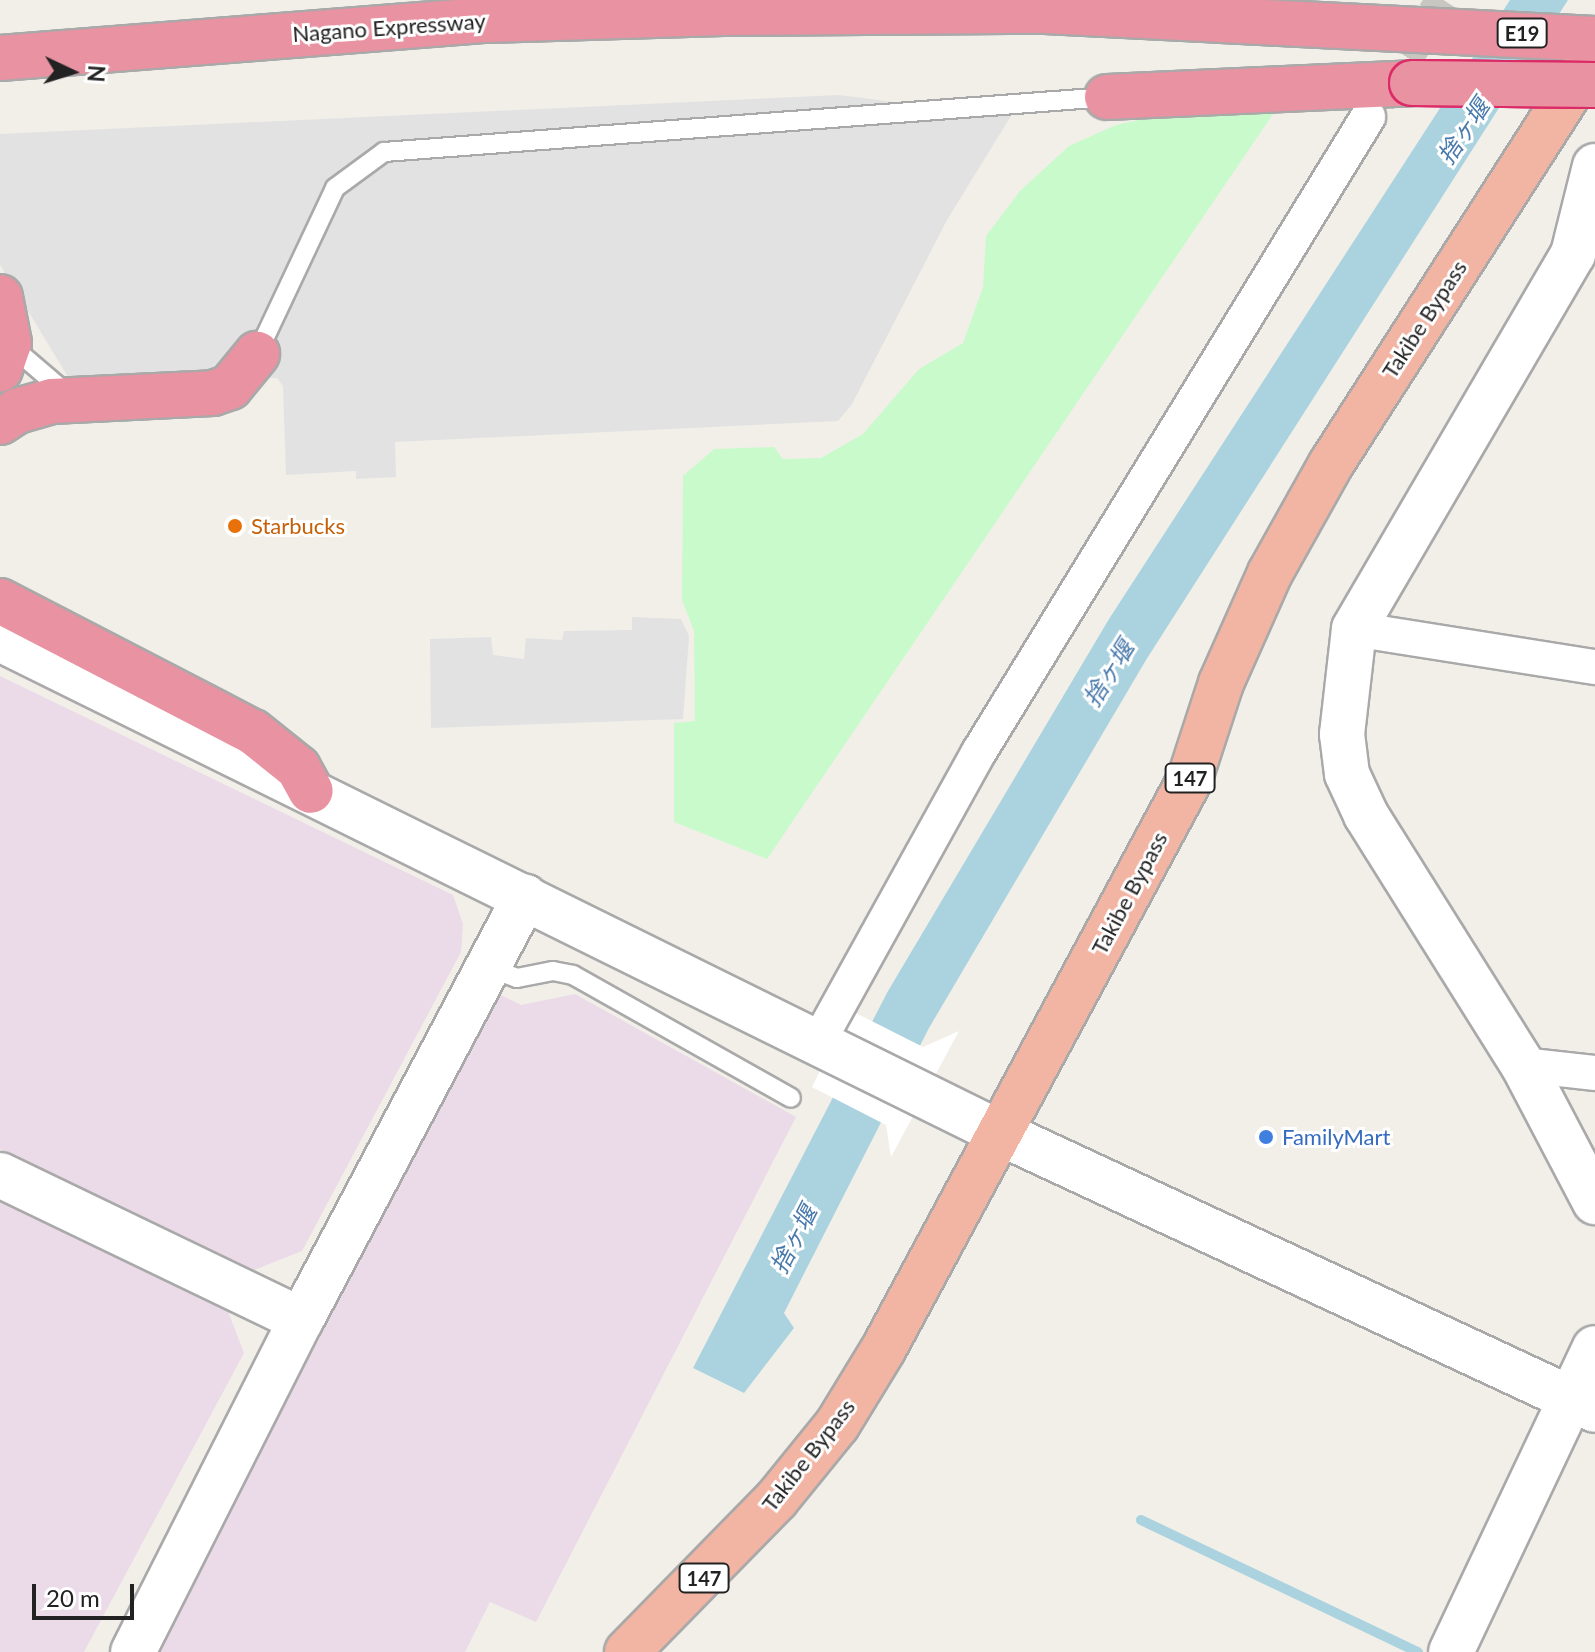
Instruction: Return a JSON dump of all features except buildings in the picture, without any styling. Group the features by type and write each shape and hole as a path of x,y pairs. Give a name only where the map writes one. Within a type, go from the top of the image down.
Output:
{"highway":[{"name":"Nagano Expressway","path":"0,58 488,20 723,13 1045,11 1449,28 1595,39"},
{"name":"Takibe Bypass","path":"627,1652 681,1602 776,1500 837,1425 1000,1133 1189,781 1221,683 1270,573 1331,464 1595,53"},
{"path":"1107,97 1412,83 1595,85"},
{"path":"0,297 4,356"},
{"path":"0,422 34,404 213,393 230,387 257,354"},
{"path":"0,601 253,732 298,768 311,791"}],"street":[{"path":"824,1047 979,752 1368,117"},
{"path":"1594,177 1573,254 1354,629 1342,734 1347,774 1366,815 1523,1065 1595,1202"},
{"path":"1354,629 1595,667"},
{"path":"0,639 1000,1133 1584,1405"},
{"path":"133,1652 301,1320 525,897"},
{"path":"1523,1065 1595,1073"},
{"path":"0,1175 301,1320"},
{"path":"1451,1652 1584,1405 1595,1348"}],"lane":[{"path":"257,354 335,188 384,152 1107,97"},
{"path":"4,356 84,400"},
{"path":"487,967 517,978 553,971 573,975 791,1098"}],"shaded area":[{"path":"1025,93 947,220 852,404 838,421 395,442 396,477 356,479 356,471 286,475 283,386 277,378 70,380 0,265 0,134 839,95 901,103"},
{"path":"632,617 681,619 689,636 683,719 431,728 430,639 491,637 493,655 524,659 526,638 562,640 564,631 632,630"},
{"path":"0,676 453,895 463,924 461,952 302,1251 254,1270 0,1149"},
{"path":"499,994 521,1005 575,994 796,1117 536,1622 490,1602 465,1652 155,1652"},
{"path":"0,1201 228,1311 244,1353 84,1652 0,1652"}],"green space":[{"path":"1273,114 767,859 674,822 674,723 695,721 694,631 682,600 683,476 714,449 774,447 783,459 821,458 863,434 919,369 963,343 983,287 986,236 1020,191 1069,146 1116,125 1158,116"}],"water":[{"name":"捨ヶ堰","path":"1510,0 1568,0 1146,660 929,1028 784,1313 794,1328 744,1393 693,1368 888,991 1109,619"}],"pier":[{"path":"850,1010 923,1047 959,1031 891,1157 886,1125 812,1087"}],"waterway":[{"path":"1141,1520 1418,1652"}],"tunnel":[{"path":"1379,100 1443,0"}],"place":[{"name":"Starbucks","path":"235,526"},
{"name":"FamilyMart","path":"1266,1137"}]}
